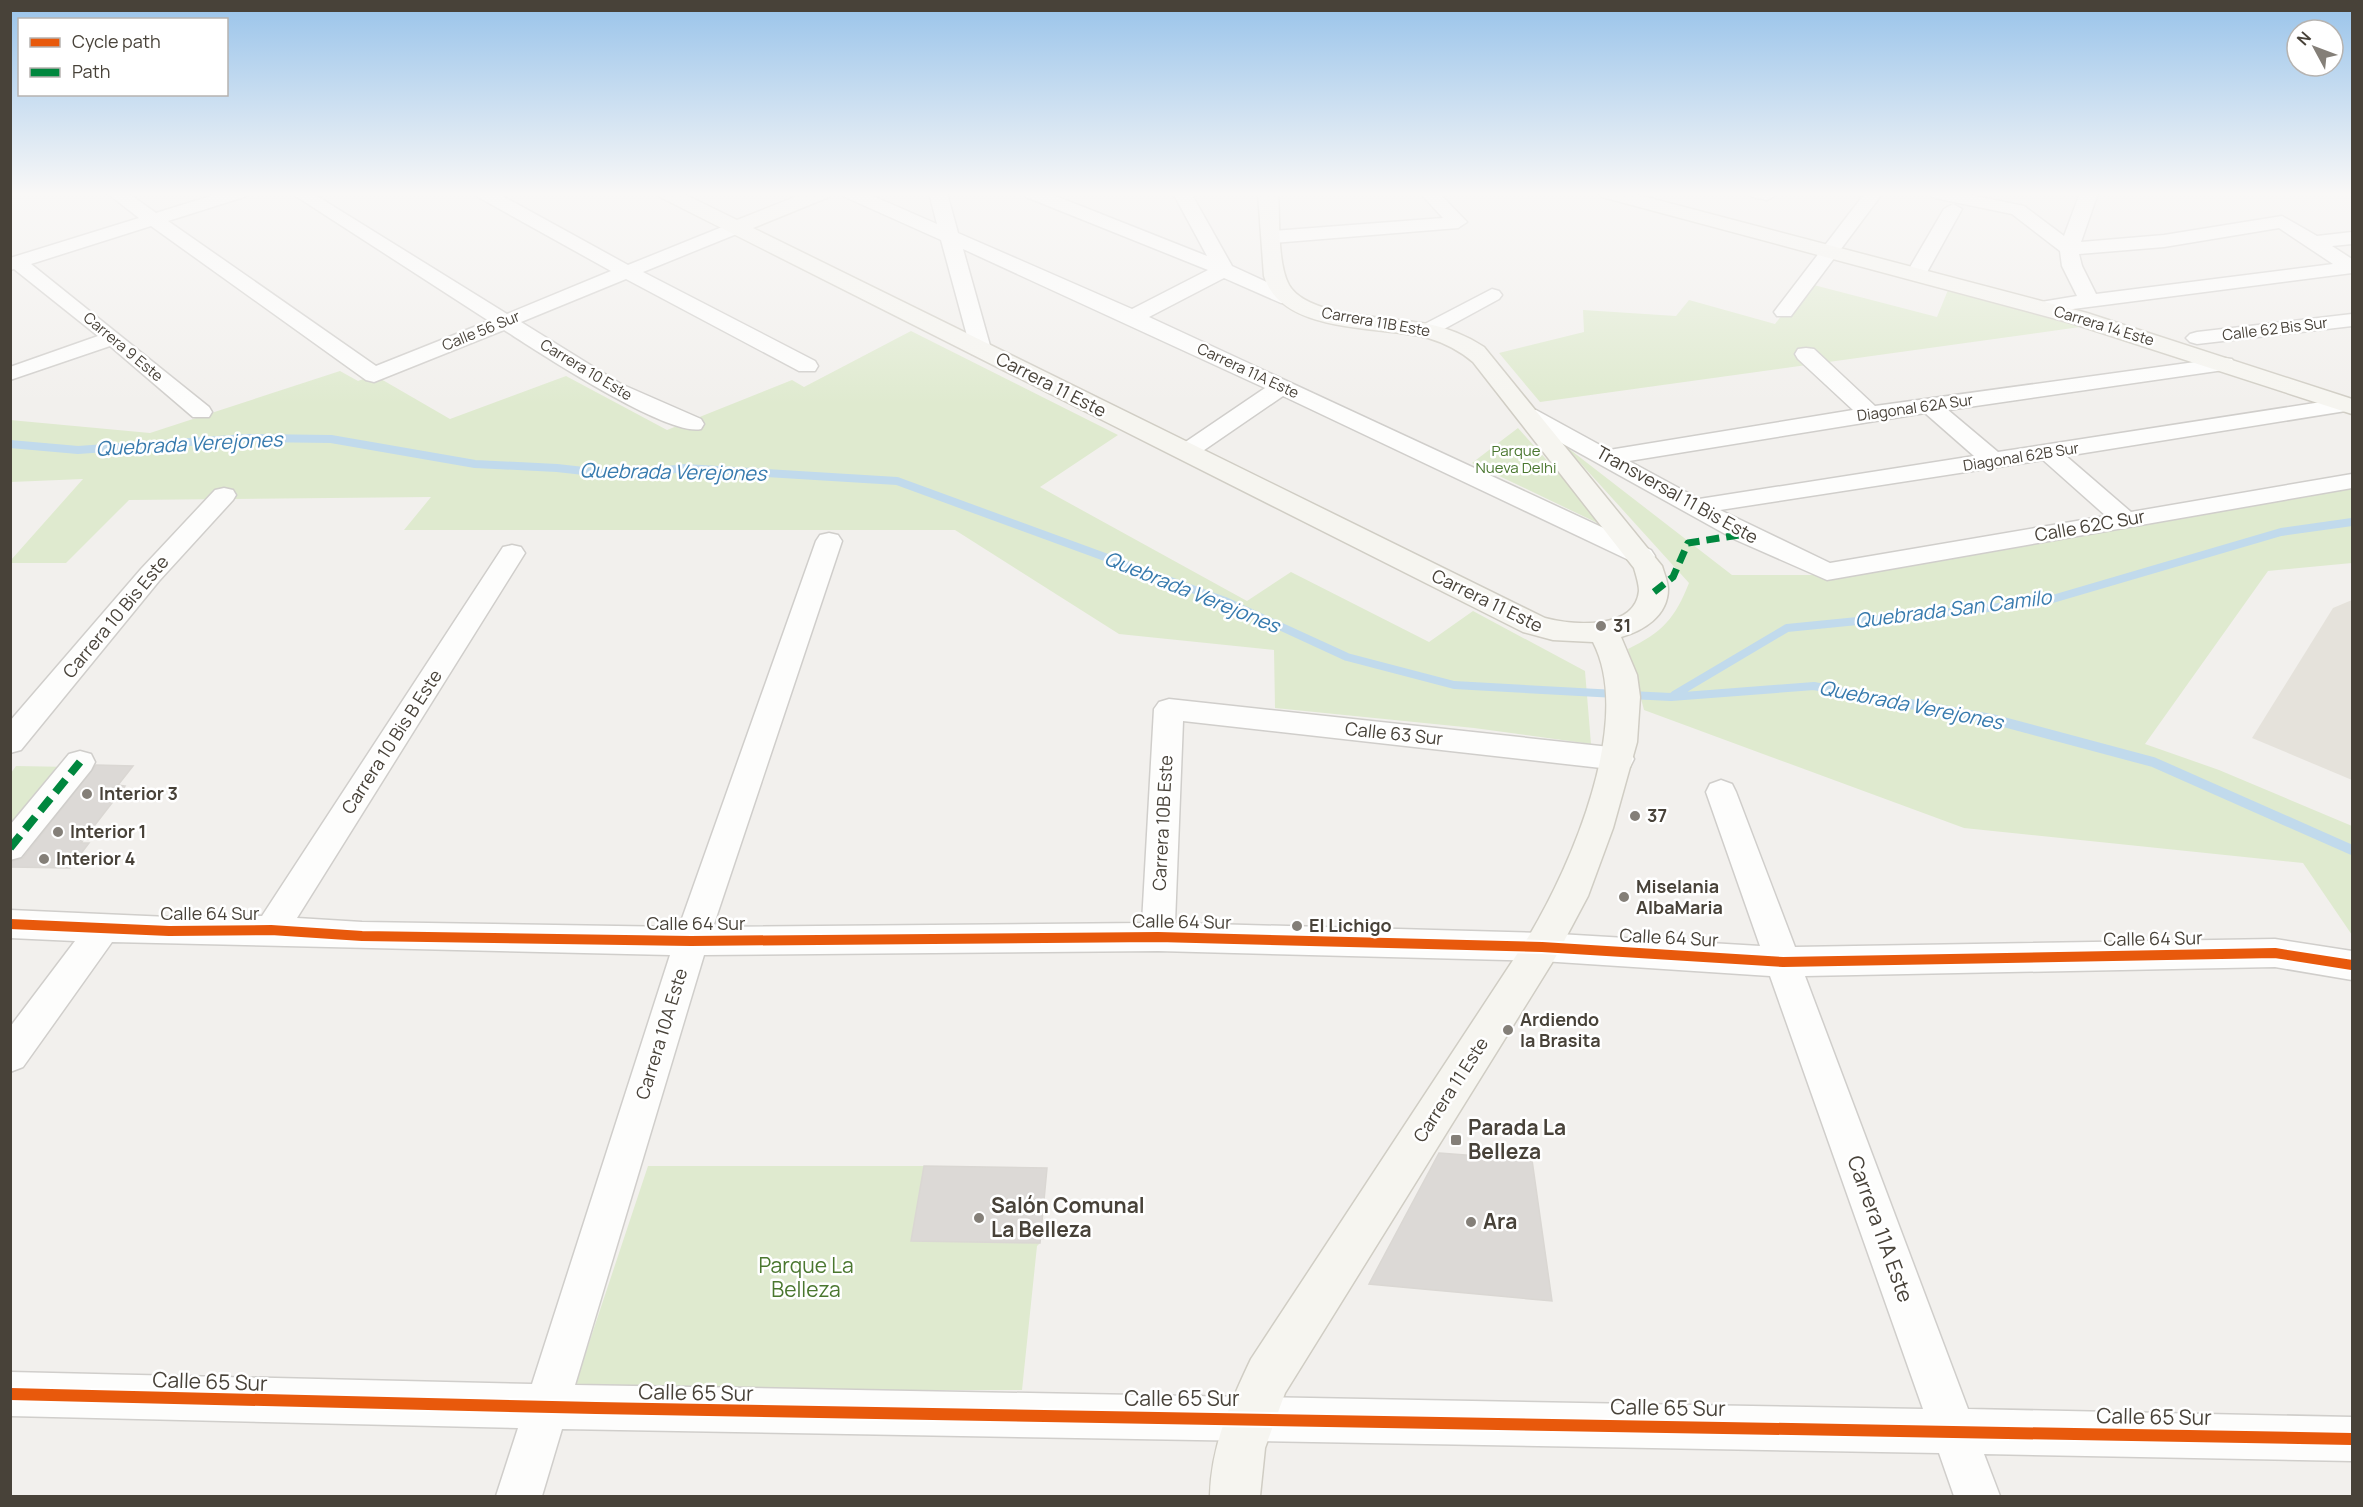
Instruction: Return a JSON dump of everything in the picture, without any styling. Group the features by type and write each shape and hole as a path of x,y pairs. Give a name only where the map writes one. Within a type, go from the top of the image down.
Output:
{"street":[{"name":"Carrera 9 Este","path":"14,263 113,338 201,412"},
{"name":"Calle 56 Sur","path":"214,263 374,375 648,263"},
{"name":"Carrera 10 Este","path":"413,263 613,389 693,424"},
{"path":"611,263 807,366"},
{"name":"Carrera 11 Este","path":"809,263 1534,625 1564,634 1603,632 1614,648 1623,680 1622,745 1587,860 1568,905 1268,1376 1248,1418 1237,1456 1235,1497"},
{"path":"956,263 980,349"},
{"name":"Carrera 11A Este","path":"1011,263 1133,317 1642,556"},
{"name":"Carrera 11B Este","path":"1207,263 1319,312 1426,331 1452,339 1473,350 1642,556"},
{"path":"1133,317 1224,270 1220,263"},
{"path":"1275,263 1277,283 1288,299"},
{"path":"1784,312 1820,263"},
{"name":"Carrera 14 Este","path":"1880,263 2042,307 2350,406"},
{"path":"1916,273 1922,263"},
{"path":"2072,263 2074,272 2089,301"},
{"path":"2042,307 2352,267"},
{"path":"1426,331 1492,295"},
{"name":"Calle 62 Bis Sur","path":"2197,338 2352,320"},
{"path":"10,374 113,338"},
{"path":"1806,354 1870,414"},
{"name":"Diagonal 62A Sur","path":"1608,457 1870,414 2224,364"},
{"path":"1186,452 1281,387"},
{"path":"1930,406 1994,461"},
{"name":"Diagonal 62B Sur","path":"1694,507 2350,406"},
{"name":"Transversal 11 Bis Este","path":"1528,416 1608,457 1694,507 1827,572"},
{"path":"2049,453 2126,520"},
{"name":"Calle 62C Sur","path":"1827,572 2352,481"},
{"name":"Carrera 10 Bis Este","path":"10,742 150,575 224,495"},
{"name":"Carrera 10A Este","path":"519,1497 691,941 829,541"},
{"name":"Carrera 10 Bis B Este","path":"271,930 512,553"},
{"path":"1603,632 1635,620 1650,604 1654,585 1642,556"},
{"name":"Calle 63 Sur","path":"1169,709 1622,745"},
{"name":"Carrera 10B Este","path":"1158,938 1169,709"},
{"path":"10,848 80,762"},
{"name":"Carrera 11A Este","path":"1721,792 1977,1497"},
{"name":"Calle 64 Sur","path":"10,924 103,928 271,930 362,936 691,941 1158,938 1542,948 1783,962 2275,953 2352,965"},
{"path":"10,1056 103,928"},
{"name":"Calle 65 Sur","path":"10,1394 546,1408 1248,1418 2352,1439"}],"shaded area":[{"path":"2352,600 2352,780 2252,738 2333,608"}],"green space":[{"path":"1806,283 1937,317 1948,290 2080,327 1540,402 1499,353 1584,332 1583,310 1676,316 1689,300 1775,324"},
{"path":"911,331 1118,435 1040,487 1247,601 1291,572 1429,642 1473,611 1585,671 1591,744 1474,728 1275,708 1274,650 1119,634 955,530 404,530 431,497 129,500 66,563 11,563 11,560 83,479 11,482 10,420 150,433 340,371 358,381 374,375 450,419 566,376 667,430 792,380 804,387"},
{"name":"Parque Nueva Delhi","path":"1518,428 1608,528 1472,463"},
{"path":"1564,445 1732,575 1844,575 2352,486 2352,563 2268,571 2145,744 2219,770 2352,826 2352,935 2303,863 1964,828 1644,710 1628,649 1659,630 1666,623 1673,615 1689,583"},
{"path":"16,766 73,767 11,844 11,773"},
{"name":"Parque La Belleza","path":"648,1166 924,1166 912,1241 1040,1243 1037,1246 1022,1390 573,1391"}],"building":[{"path":"96,765 133,766 118,785 125,786 81,843 89,843 70,868 10,867 10,862 23,858"},
{"name":"Ara","path":"1439,1153 1532,1160 1552,1301 1369,1284"},
{"name":"Salón Comunal La Belleza","path":"924,1166 1047,1168 1040,1243 911,1241"}],"waterway":[{"name":"Quebrada Verejones","path":"10,444 78,450 246,438 331,439 475,464 557,468 620,475 685,468 897,481 1225,601 1347,657 1454,685 1616,694"},
{"name":"Quebrada San Camilo","path":"1674,695 1787,628 2039,603 2281,532 2352,522"},
{"name":"Quebrada Verejones","path":"1630,695 1671,697 1814,686 1881,699"},
{"name":"Quebrada Verejones","path":"1873,697 1996,720 2153,762 2352,850"}],"marked path":[{"path":"1654,592 1673,577 1688,543 1745,534"},
{"path":"10,848 80,762"}],"cycle path":[{"path":"10,924 169,931 271,930 362,936 691,941 1158,937 1542,947 1783,962 2275,953 2352,965"},
{"path":"10,1394 596,1408 2352,1439"}],"place":[{"name":"31","path":"1601,626"},
{"name":"Interior 3","path":"87,794"},
{"name":"37","path":"1635,816"},
{"name":"Interior 1","path":"58,832"},
{"name":"Interior 4","path":"44,859"},
{"name":"Miselania AlbaMaria","path":"1624,897"},
{"name":"El Lichigo","path":"1297,926"},
{"name":"Ardiendo la Brasita","path":"1508,1030"},
{"name":"Parada La Belleza","path":"1456,1140"},
{"name":"Salón Comunal La Belleza","path":"979,1218"},
{"name":"Ara","path":"1471,1222"}]}
